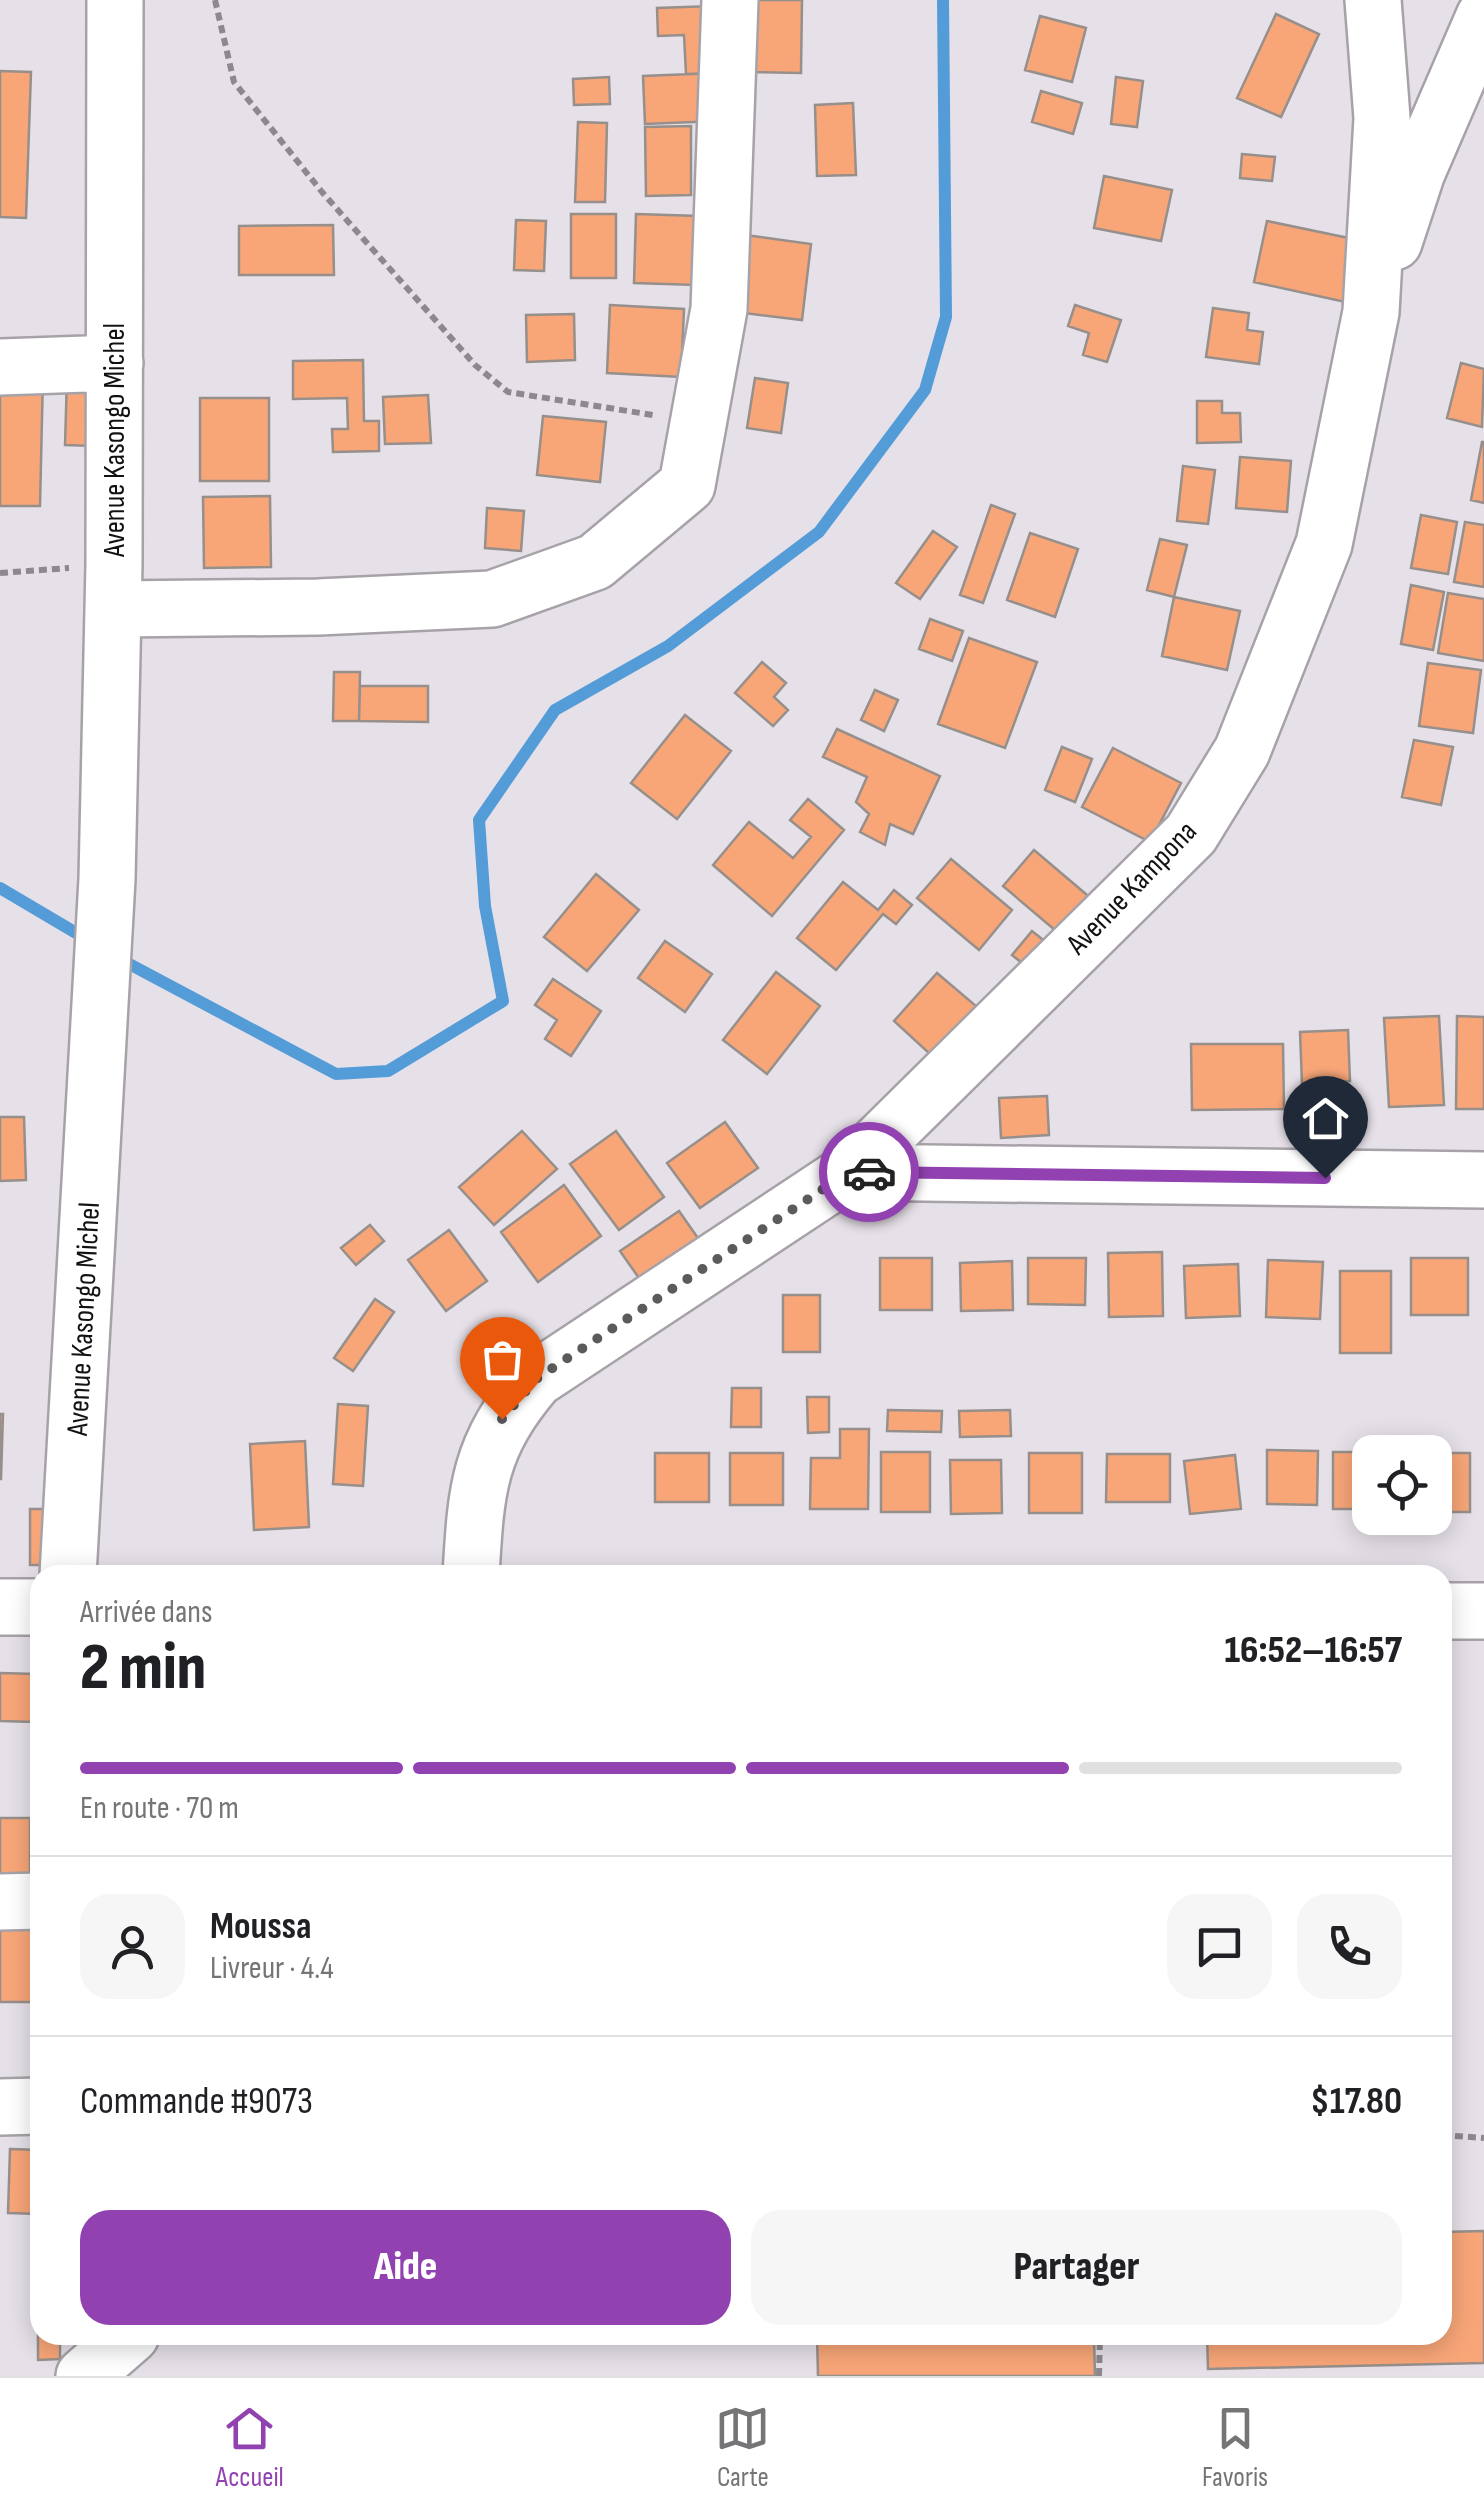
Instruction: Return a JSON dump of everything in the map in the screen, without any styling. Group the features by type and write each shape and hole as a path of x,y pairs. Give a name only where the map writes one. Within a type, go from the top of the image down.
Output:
{"street":[{"name":"Avenue Kasongo Michel","path":"69,1565 108,880 114,587 115,0"},
{"path":"114,587 318,607 492,599 595,562 687,485 719,309 730,0"},
{"name":"Avenue Kampona","path":"472,1565 476,1491 502,1419 550,1369 849,1172 1191,834 1232,768 1324,544 1372,312 1382,118 1373,0"},
{"path":"1372,312 1417,172 1484,17"},
{"path":"0,367 115,363"},
{"path":"849,1172 1484,1180"},
{"path":"0,1608 30,1607"},
{"path":"1452,1610 1484,1611"},
{"path":"0,1902 30,1901"},
{"path":"0,2107 30,2106"},
{"path":"80,2345 82,2376"},
{"path":"82,2376 119,2345"}],"path":[{"path":"215,0 234,82 322,192 475,365 508,392 699,420"},
{"path":"0,572 114,587"},
{"path":"1452,2136 1484,2138"},
{"path":"1099,2376 1100,2345"}],"building":[{"path":"749,0 802,0 801,73 747,72"},
{"path":"713,6 716,73 686,74 684,35 658,36 657,8"},
{"path":"1276,14 1319,34 1281,117 1237,98"},
{"path":"1040,16 1086,28 1072,82 1025,70"},
{"path":"0,71 31,72 26,218 0,217"},
{"path":"716,73 718,121 645,124 643,76"},
{"path":"609,77 610,104 574,105 573,79"},
{"path":"1116,77 1143,81 1137,127 1111,124"},
{"path":"1041,91 1082,103 1073,134 1032,122"},
{"path":"853,103 856,175 817,176 815,105"},
{"path":"578,122 607,123 605,202 575,202"},
{"path":"691,126 691,195 646,196 645,127"},
{"path":"1242,154 1275,157 1272,181 1240,178"},
{"path":"1104,176 1172,190 1161,241 1094,228"},
{"path":"571,214 616,214 616,278 571,278"},
{"path":"636,214 699,216 696,285 634,283"},
{"path":"516,220 546,221 544,271 514,270"},
{"path":"1267,221 1363,241 1350,303 1254,282"},
{"path":"333,225 334,275 239,275 239,226"},
{"path":"745,235 811,244 802,320 736,312"},
{"path":"610,305 684,309 681,377 607,373"},
{"path":"1075,305 1121,320 1107,362 1083,355 1089,333 1068,326"},
{"path":"1213,308 1249,313 1247,330 1263,332 1259,364 1206,357"},
{"path":"574,314 575,360 527,362 526,315"},
{"path":"363,360 364,421 379,421 379,451 333,452 332,429 348,429 347,398 293,399 293,361"},
{"path":"1461,363 1484,369 1482,427 1447,418"},
{"path":"0,374 43,375 40,506 0,506"},
{"path":"67,376 96,376 94,446 65,445"},
{"path":"755,378 788,383 781,433 747,428"},
{"path":"428,395 431,443 385,444 383,397"},
{"path":"200,398 269,398 269,481 200,481"},
{"path":"1197,401 1222,401 1222,413 1240,413 1241,442 1197,443"},
{"path":"543,416 606,422 600,482 537,475"},
{"path":"1484,442 1484,503 1471,500"},
{"path":"1240,457 1291,461 1287,512 1236,508"},
{"path":"1183,466 1215,470 1208,524 1177,521"},
{"path":"270,496 271,567 204,568 203,497"},
{"path":"991,505 1015,514 983,603 960,595"},
{"path":"487,508 524,511 521,551 485,548"},
{"path":"1421,515 1457,522 1448,574 1411,568"},
{"path":"1465,522 1484,525 1484,587 1454,582"},
{"path":"933,531 957,547 920,599 896,583"},
{"path":"1030,533 1078,549 1055,617 1007,600"},
{"path":"1160,539 1187,545 1174,597 1147,590"},
{"path":"1411,585 1444,592 1433,650 1401,644"},
{"path":"1448,593 1484,599 1484,661 1438,653"},
{"path":"1174,597 1240,611 1227,670 1162,656"},
{"path":"930,619 963,631 952,661 919,649"},
{"path":"969,638 1037,662 1005,748 938,724"},
{"path":"762,662 786,683 774,697 788,710 773,726 735,693"},
{"path":"1428,663 1481,670 1473,733 1419,726"},
{"path":"334,672 360,672 359,721 333,721"},
{"path":"360,686 428,686 428,722 359,721"},
{"path":"875,690 898,700 884,731 861,720"},
{"path":"685,715 731,751 677,819 631,783"},
{"path":"837,729 940,776 913,834 890,824 885,845 860,832 869,814 856,802 867,777 823,757"},
{"path":"1414,740 1453,747 1441,805 1402,797"},
{"path":"1062,747 1092,759 1075,802 1045,790"},
{"path":"1113,748 1181,783 1150,842 1082,807"},
{"path":"808,799 844,830 772,916 713,865 749,822 793,858 811,837 790,820"},
{"path":"1034,850 1100,906 1069,942 1003,886"},
{"path":"951,859 1012,910 979,950 917,898"},
{"path":"596,874 639,910 587,971 544,937"},
{"path":"843,882 878,910 894,890 912,905 896,924 883,914 836,970 797,938"},
{"path":"1032,931 1052,947 1032,971 1012,955"},
{"path":"665,941 712,974 685,1012 638,978"},
{"path":"776,972 820,1006 767,1074 723,1040"},
{"path":"937,973 976,1006 931,1055 894,1021"},
{"path":"553,979 601,1011 571,1056 545,1039 557,1020 535,1005"},
{"path":"1439,1016 1444,1105 1389,1107 1384,1018"},
{"path":"1457,1016 1484,1017 1484,1109 1456,1109"},
{"path":"1348,1030 1350,1081 1302,1084 1300,1032"},
{"path":"1191,1044 1283,1044 1284,1109 1192,1110"},
{"path":"1047,1096 1049,1135 1001,1138 999,1098"},
{"path":"0,1117 24,1117 26,1180 0,1181"},
{"path":"725,1122 758,1168 700,1208 667,1163"},
{"path":"522,1131 557,1169 494,1225 459,1187"},
{"path":"616,1131 664,1197 619,1230 570,1164"},
{"path":"564,1185 601,1236 538,1282 501,1232"},
{"path":"679,1211 707,1251 648,1291 620,1251"},
{"path":"370,1225 384,1241 356,1265 341,1248"},
{"path":"449,1230 487,1281 446,1311 408,1260"},
{"path":"1162,1252 1163,1316 1109,1317 1108,1253"},
{"path":"880,1258 932,1258 932,1310 880,1310"},
{"path":"1028,1258 1086,1258 1085,1305 1028,1304"},
{"path":"1411,1258 1468,1258 1468,1315 1411,1315"},
{"path":"1268,1260 1323,1262 1320,1319 1266,1317"},
{"path":"1012,1261 1013,1310 961,1311 960,1263"},
{"path":"1238,1264 1240,1316 1186,1318 1184,1266"},
{"path":"1340,1271 1391,1271 1391,1353 1340,1353"},
{"path":"783,1295 820,1295 820,1352 783,1352"},
{"path":"375,1299 394,1312 353,1371 334,1358"},
{"path":"732,1388 761,1388 761,1427 731,1427"},
{"path":"807,1397 829,1397 829,1432 808,1433"},
{"path":"338,1404 368,1406 363,1486 333,1484"},
{"path":"888,1410 942,1411 941,1432 887,1431"},
{"path":"1010,1410 1011,1436 960,1437 959,1411"},
{"path":"3,1414 1,1479 0,1479"},
{"path":"840,1429 869,1429 868,1509 810,1509 811,1458 840,1458"},
{"path":"305,1441 309,1527 254,1530 250,1444"},
{"path":"1267,1450 1318,1451 1317,1505 1267,1504"},
{"path":"881,1452 930,1452 930,1512 881,1512"},
{"path":"1333,1452 1352,1452 1352,1509 1333,1509"},
{"path":"655,1453 709,1453 709,1502 655,1502"},
{"path":"730,1453 783,1453 783,1505 730,1505"},
{"path":"1029,1453 1082,1453 1082,1513 1029,1513"},
{"path":"1452,1453 1470,1453 1470,1512 1452,1512"},
{"path":"1107,1454 1170,1454 1170,1502 1106,1502"},
{"path":"1235,1455 1241,1509 1190,1514 1184,1461"},
{"path":"950,1460 1001,1460 1002,1513 951,1514"},
{"path":"30,1509 60,1509 60,1565 30,1565"},
{"path":"0,1673 30,1674 30,1722 0,1721"},
{"path":"0,1818 30,1818 30,1886 0,1886"},
{"path":"0,1917 30,1917 30,2002 0,2002"},
{"path":"10,2149 30,2150 30,2214 8,2213"},
{"path":"1484,2231 1484,2363 1208,2369 1207,2345 1452,2345 1452,2232"},
{"path":"38,2345 60,2345 60,2359 38,2360"},
{"path":"817,2345 1094,2345 1095,2376 818,2376"}],"waterway":[{"path":"118,958 336,1074 388,1071 503,1001 485,906 479,820 555,710 668,646 819,532 925,390 946,317 943,0"},
{"path":"0,888 88,940"}],"way so far":[{"path":"502,1419 536,1379 594,1338 849,1172 869,1172"}],"route":[{"path":"869,1172 1325,1178"}]}
